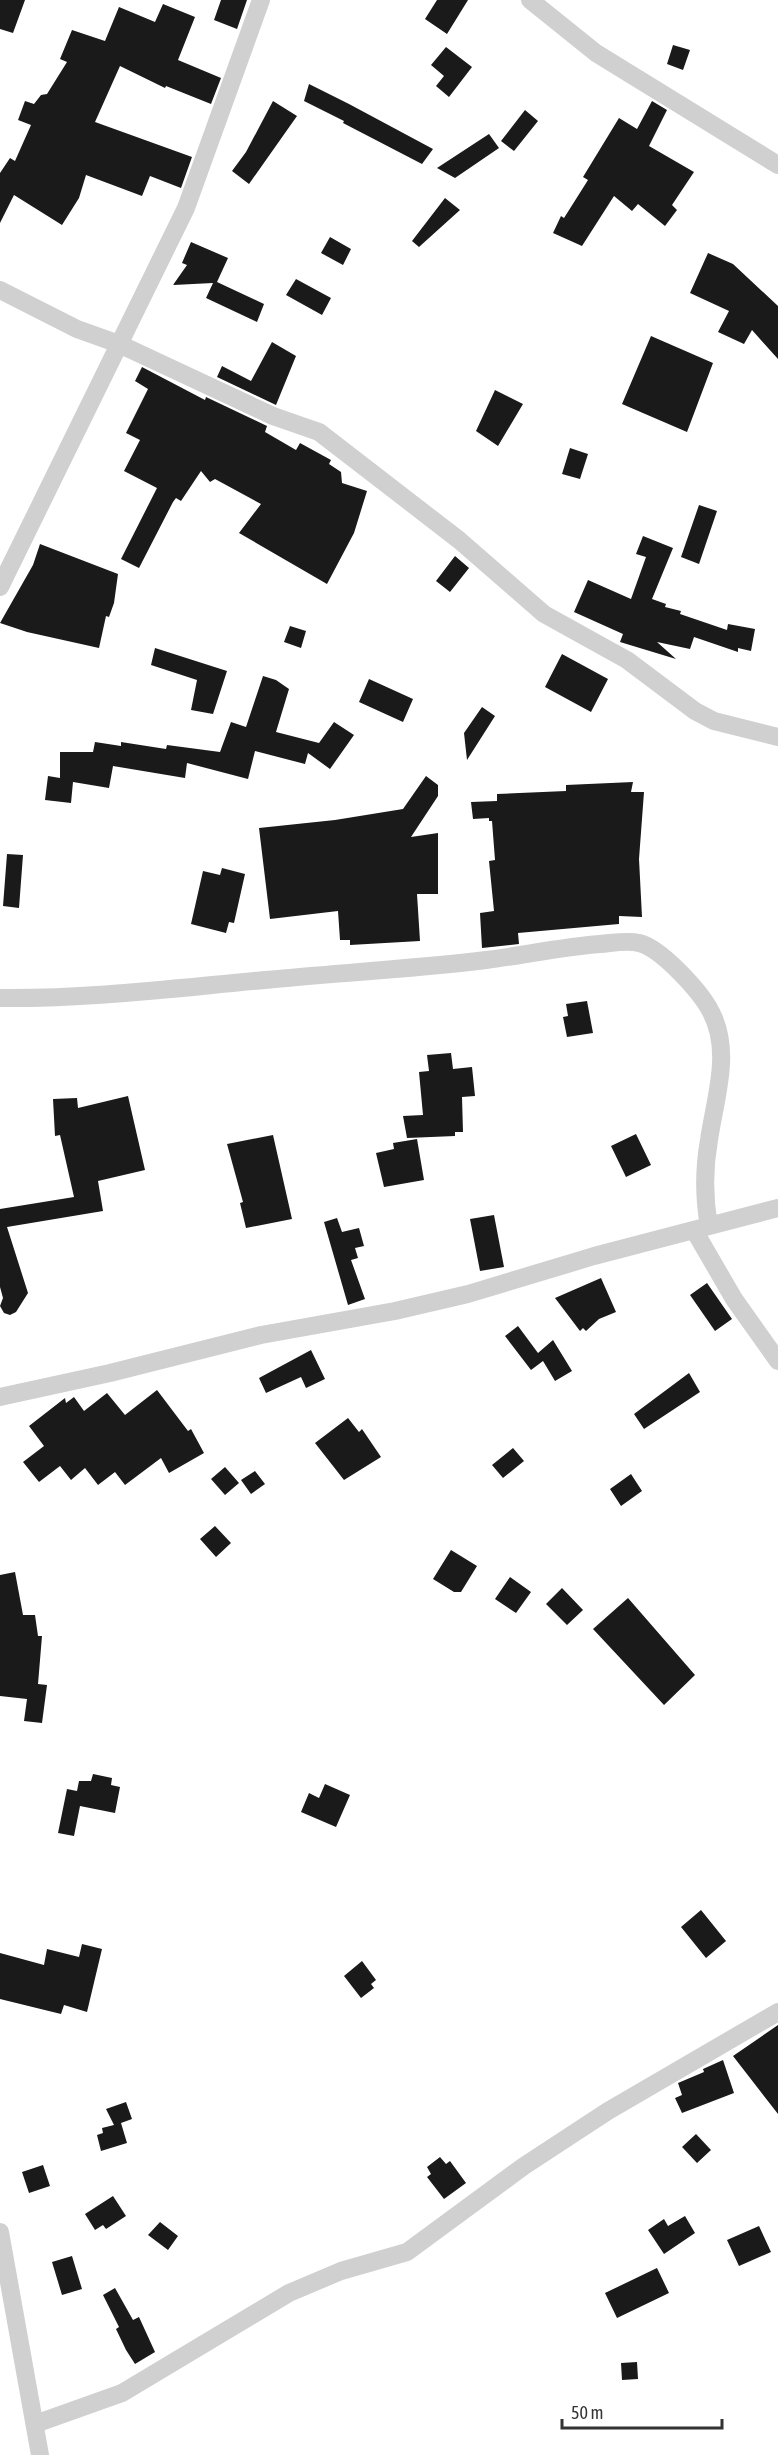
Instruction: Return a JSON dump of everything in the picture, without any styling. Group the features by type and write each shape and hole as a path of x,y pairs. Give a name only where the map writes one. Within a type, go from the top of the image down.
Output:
{"street":[{"path":"0,587 31,529 186,208 234,82 261,0"},
{"path":"530,0 596,52 778,165"},
{"path":"0,290 77,328 119,344 273,416 325,436 404,500 459,540 544,614 627,660 695,711 714,721 778,737"},
{"path":"0,999 54,999 162,991 486,960 596,945 639,943 653,949 698,993 712,1013 722,1057 721,1077 708,1142 701,1228 734,1299 778,1361"},
{"path":"0,1397 110,1373 261,1335 395,1311 468,1294 701,1228 778,1209"},
{"path":"35,2424 122,2393 289,2293 340,2271 407,2252 524,2166 608,2111 778,2012"},
{"path":"0,2232 40,2455"}],"building":[{"path":"0,0 25,0 13,33 0,29"},
{"path":"221,0 247,0 237,29 214,20"},
{"path":"437,0 468,0 447,34 425,19"},
{"path":"163,4 195,17 178,60 221,78 211,104 166,86 165,88 120,66 95,122 192,157 181,188 150,176 142,196 86,175 79,198 62,225 14,195 0,223 0,173 10,158 15,161 31,125 18,120 25,101 34,104 41,95 47,94 67,62 60,59 72,30 105,41 119,7 155,22"},
{"path":"673,45 690,50 683,70 667,64"},
{"path":"446,47 472,67 449,97 436,86 444,76 431,65"},
{"path":"309,84 433,149 422,164 343,123 344,121 304,101"},
{"path":"273,101 297,116 249,184 232,171 246,152"},
{"path":"652,101 667,110 649,146 694,172 672,205 677,210 665,226 638,204 632,211 614,196 582,246 553,233 561,216 564,218 588,180 583,177 619,118 637,129"},
{"path":"525,110 538,121 514,151 501,141"},
{"path":"489,134 499,148 455,178 437,168"},
{"path":"445,198 460,210 419,247 412,241"},
{"path":"330,237 351,249 343,265 321,253"},
{"path":"191,242 228,258 217,282 264,304 257,322 206,298 213,283 173,285 187,265 182,263"},
{"path":"708,253 733,264 778,306 778,359 752,330 744,344 718,332 729,311 690,293"},
{"path":"296,279 331,298 322,315 286,295"},
{"path":"651,336 713,363 687,432 622,404"},
{"path":"272,342 296,356 276,405 217,377 222,366 251,381"},
{"path":"142,367 205,400 206,397 267,426 265,432 296,450 300,443 331,460 329,464 341,472 342,483 367,491 354,533 327,584 239,533 261,504 215,479 210,482 201,471 181,501 176,498 173,502 139,568 121,559 157,488 124,471 140,440 126,433 148,389 135,381"},
{"path":"495,390 523,404 498,446 476,431"},
{"path":"570,448 588,454 580,479 562,474"},
{"path":"699,505 717,511 699,564 681,557"},
{"path":"643,536 673,548 652,599 666,604 665,607 681,611 680,614 727,630 728,624 755,629 751,651 738,648 738,652 694,637 690,649 657,642 676,659 620,642 623,634 574,612 588,580 631,599 646,557 636,554"},
{"path":"40,544 118,574 114,603 109,617 106,616 99,648 27,632 0,623 33,565"},
{"path":"455,556 469,568 450,592 436,581"},
{"path":"290,626 306,631 301,648 284,642"},
{"path":"155,648 227,671 213,714 191,710 197,680 151,665"},
{"path":"562,654 608,679 591,712 545,687"},
{"path":"263,676 276,680 289,689 276,732 319,743 334,722 354,735 330,769 308,753 305,764 255,751 248,779 187,763 185,778 113,766 109,788 73,782 71,803 45,800 48,776 60,778 60,752 93,752 95,742 121,746 121,742 166,749 167,745 220,752 231,722 246,727"},
{"path":"369,679 413,699 403,722 359,702"},
{"path":"482,707 495,716 467,760 464,733"},
{"path":"426,776 438,785 438,796 411,837 438,833 438,894 417,894 420,941 350,945 350,940 340,940 338,911 270,919 259,828 335,820 403,809"},
{"path":"633,782 631,792 644,792 639,859 642,917 619,916 619,924 518,933 519,944 482,948 480,913 494,911 489,861 495,860 492,821 489,821 489,818 473,819 471,802 497,801 497,794 566,791 566,785"},
{"path":"7,854 23,855 19,908 3,906"},
{"path":"222,868 245,874 234,923 229,922 226,933 191,924 203,871 220,875"},
{"path":"587,1001 593,1033 567,1037 563,1017 568,1016 566,1004"},
{"path":"451,1053 453,1069 472,1067 475,1096 462,1097 463,1132 455,1132 455,1136 407,1138 403,1116 423,1115 419,1072 429,1071 427,1055"},
{"path":"128,1096 145,1170 98,1181 103,1211 7,1227 28,1293 16,1312 10,1315 4,1313 0,1306 3,1298 0,1287 0,1209 74,1197 60,1135 55,1136 53,1099 77,1098 78,1108"},
{"path":"636,1134 651,1165 626,1177 611,1146"},
{"path":"273,1135 292,1219 246,1228 240,1203 243,1202 227,1144"},
{"path":"417,1139 424,1180 384,1187 376,1153 394,1149 393,1143"},
{"path":"494,1215 504,1267 480,1271 470,1219"},
{"path":"337,1218 342,1232 359,1228 364,1246 355,1248 358,1258 351,1260 365,1299 348,1305 324,1222"},
{"path":"601,1278 616,1312 599,1319 586,1331 583,1328 580,1331 555,1298"},
{"path":"707,1283 732,1319 715,1331 690,1295"},
{"path":"518,1326 538,1353 553,1340 572,1371 555,1381 543,1361 531,1370 505,1336"},
{"path":"311,1350 325,1379 306,1388 301,1377 266,1393 259,1378"},
{"path":"689,1373 700,1392 644,1429 634,1414"},
{"path":"157,1390 188,1431 191,1429 204,1453 169,1473 161,1458 125,1485 115,1472 98,1485 85,1468 71,1480 60,1466 39,1482 23,1462 44,1446 29,1426 65,1398 66,1403 74,1397 84,1411 107,1393 125,1415"},
{"path":"348,1418 359,1432 362,1429 381,1457 344,1480 315,1443"},
{"path":"513,1448 524,1461 503,1478 492,1465"},
{"path":"225,1467 239,1483 225,1495 211,1479"},
{"path":"255,1471 265,1484 251,1494 241,1480"},
{"path":"631,1474 642,1491 621,1506 610,1489"},
{"path":"215,1526 231,1543 216,1557 200,1539"},
{"path":"451,1550 477,1566 461,1592 454,1592 433,1579"},
{"path":"15,1572 23,1615 35,1615 38,1636 42,1636 38,1684 47,1685 42,1723 24,1721 27,1699 0,1696 0,1575"},
{"path":"510,1577 531,1592 516,1613 495,1599"},
{"path":"562,1588 583,1610 567,1625 546,1604"},
{"path":"628,1598 695,1675 664,1705 593,1629"},
{"path":"93,1774 112,1778 111,1785 120,1787 115,1813 80,1806 74,1836 58,1833 67,1789 77,1791 79,1781 91,1781"},
{"path":"325,1784 350,1795 336,1827 301,1812 309,1793 319,1798"},
{"path":"701,1910 726,1941 706,1958 681,1927"},
{"path":"82,1944 102,1949 87,2012 64,2005 61,2014 0,1999 0,1953 44,1965 47,1949 79,1957"},
{"path":"362,1961 376,1980 371,1984 374,1988 361,1998 344,1976"},
{"path":"778,2025 778,2114 733,2056"},
{"path":"723,2060 734,2093 682,2113 675,2098 682,2095 678,2083 704,2072 703,2069"},
{"path":"126,2102 132,2119 121,2123 127,2143 101,2151 97,2135 103,2133 102,2128 114,2125 106,2109"},
{"path":"696,2134 711,2150 697,2163 682,2147"},
{"path":"440,2157 446,2164 450,2161 466,2183 444,2199 427,2177 431,2174 427,2167"},
{"path":"43,2165 50,2186 29,2193 22,2172"},
{"path":"113,2196 126,2216 106,2229 103,2225 95,2230 85,2214"},
{"path":"685,2216 695,2233 664,2254 648,2230 664,2219 668,2226"},
{"path":"160,2222 178,2236 168,2250 148,2235"},
{"path":"759,2226 771,2252 739,2266 727,2240"},
{"path":"72,2256 82,2289 62,2295 52,2262"},
{"path":"657,2268 669,2293 617,2318 605,2293"},
{"path":"115,2288 133,2320 139,2317 155,2352 135,2364 116,2329 119,2327 103,2295"},
{"path":"637,2362 638,2379 622,2380 621,2363"}]}
